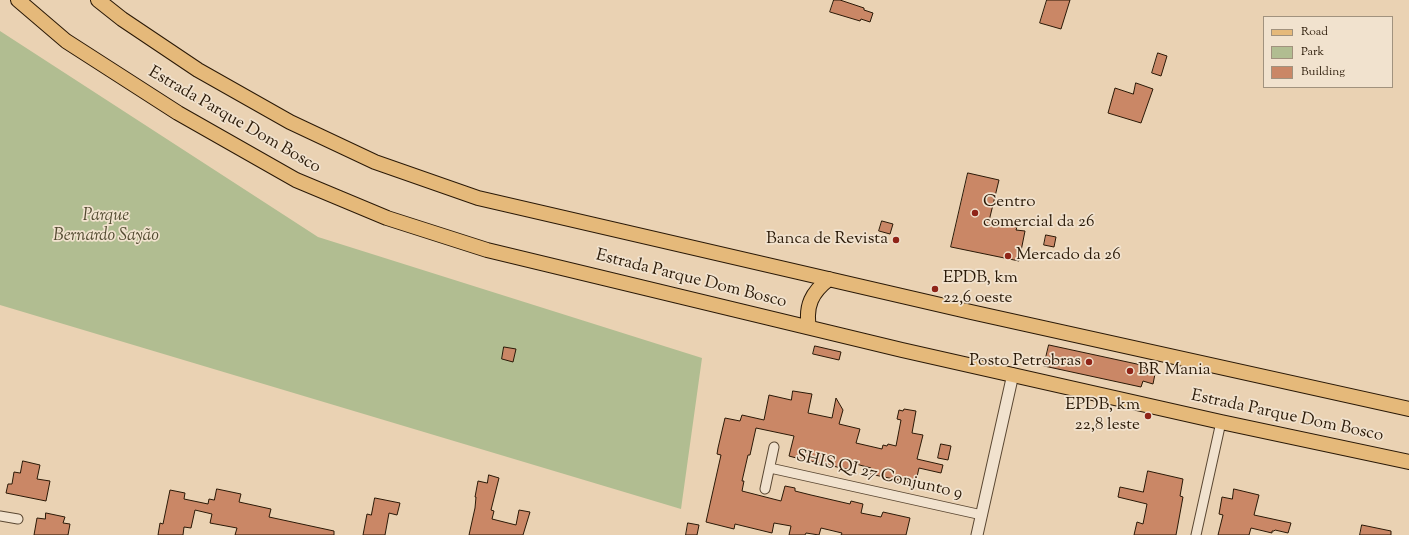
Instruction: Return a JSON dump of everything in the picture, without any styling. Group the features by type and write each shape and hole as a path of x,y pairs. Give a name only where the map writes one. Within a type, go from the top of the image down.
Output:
{"main road":[{"name":"Estrada Parque Dom Bosco","path":"18,0 66,41 178,113 296,180 388,218 487,250 809,327 1221,422 1409,462"},
{"name":"Estrada Parque Dom Bosco","path":"98,0 122,19 198,70 290,122 375,162 478,198 971,312 1409,409"},
{"path":"809,327 806,316 809,305 820,286 829,279"}],"street":[{"path":"977,535 1013,374"},
{"path":"1196,535 1221,422"},
{"path":"765,489 774,447"},
{"name":"SHIS QI 27 Conjunto 9","path":"770,468 982,515"},
{"path":"0,516 18,519"}],"green space":[{"name":"Parque Bernardo Sayão","path":"0,31 318,237 702,358 681,509 0,305"}],"building":[{"path":"834,0 840,0 864,8 864,10 873,13 870,22 861,19 860,21 830,12"},
{"path":"1047,0 1070,0 1061,29 1040,23"},
{"path":"1158,53 1167,56 1161,76 1152,73"},
{"path":"1136,83 1153,89 1141,123 1108,113 1115,88 1133,94"},
{"path":"968,173 999,180 989,221 1017,227 1016,230 1025,231 1019,261 951,247"},
{"path":"882,221 893,224 890,234 879,231"},
{"path":"1046,235 1056,237 1054,247 1044,245"},
{"path":"1049,345 1146,366 1145,371 1155,374 1153,384 1143,381 1141,387 1044,366"},
{"path":"815,346 841,352 839,360 813,354"},
{"path":"504,347 516,349 513,362 502,359"},
{"path":"793,391 812,394 808,413 832,418 836,398 843,410 839,424 860,429 856,443 882,449 883,445 887,446 888,444 896,446 901,420 897,419 899,410 903,411 904,409 916,411 912,433 923,435 917,459 943,465 941,473 919,468 915,483 870,474 871,468 852,463 851,470 800,459 789,456 794,436 756,428 742,481 744,481 742,491 781,501 785,486 795,488 795,491 850,504 851,501 863,504 861,513 881,517 883,512 910,518 906,535 841,535 842,533 821,528 819,535 806,533 805,535 789,535 791,526 774,523 772,533 735,524 734,529 706,522 721,455 717,454 725,418 740,421 742,415 764,420 769,395 791,400"},
{"path":"941,444 951,446 948,460 938,458"},
{"path":"23,461 40,465 37,479 50,481 46,501 6,493 8,484 12,484 14,472 20,473"},
{"path":"1148,471 1183,479 1180,496 1183,497 1176,535 1134,535 1137,522 1143,524 1147,504 1118,497 1120,487 1143,492"},
{"path":"489,475 499,478 491,510 494,511 492,519 516,525 519,510 530,512 523,535 469,535 475,508 475,497 478,481 487,483"},
{"path":"217,489 241,494 239,502 271,509 269,517 334,531 334,535 235,535 237,528 210,523 212,514 195,510 191,528 184,527 183,535 158,535 160,523 163,524 170,490 185,493 184,499 208,504 209,499 214,500"},
{"path":"1234,489 1259,495 1254,515 1291,523 1288,533 1275,530 1272,531 1272,533 1251,528 1249,535 1218,535 1223,515 1219,514 1222,497 1232,499"},
{"path":"375,498 400,503 397,515 389,513 385,535 363,535 367,514 371,515"},
{"path":"46,513 65,517 63,523 70,524 68,535 34,535 37,518 45,519"},
{"path":"688,523 699,525 697,535 686,535"},
{"path":"1362,525 1391,531 1391,535 1360,535"}],"place":[{"name":"Centro comercial da 26","path":"975,213"},
{"name":"Banca de Revista","path":"896,240"},
{"name":"Mercado da 26","path":"1008,256"},
{"name":"EPDB, km 22,6 oeste","path":"935,289"},
{"name":"Posto Petrobras","path":"1089,362"},
{"name":"BR Mania","path":"1130,371"},
{"name":"EPDB, km 22,8 leste","path":"1148,416"}]}
